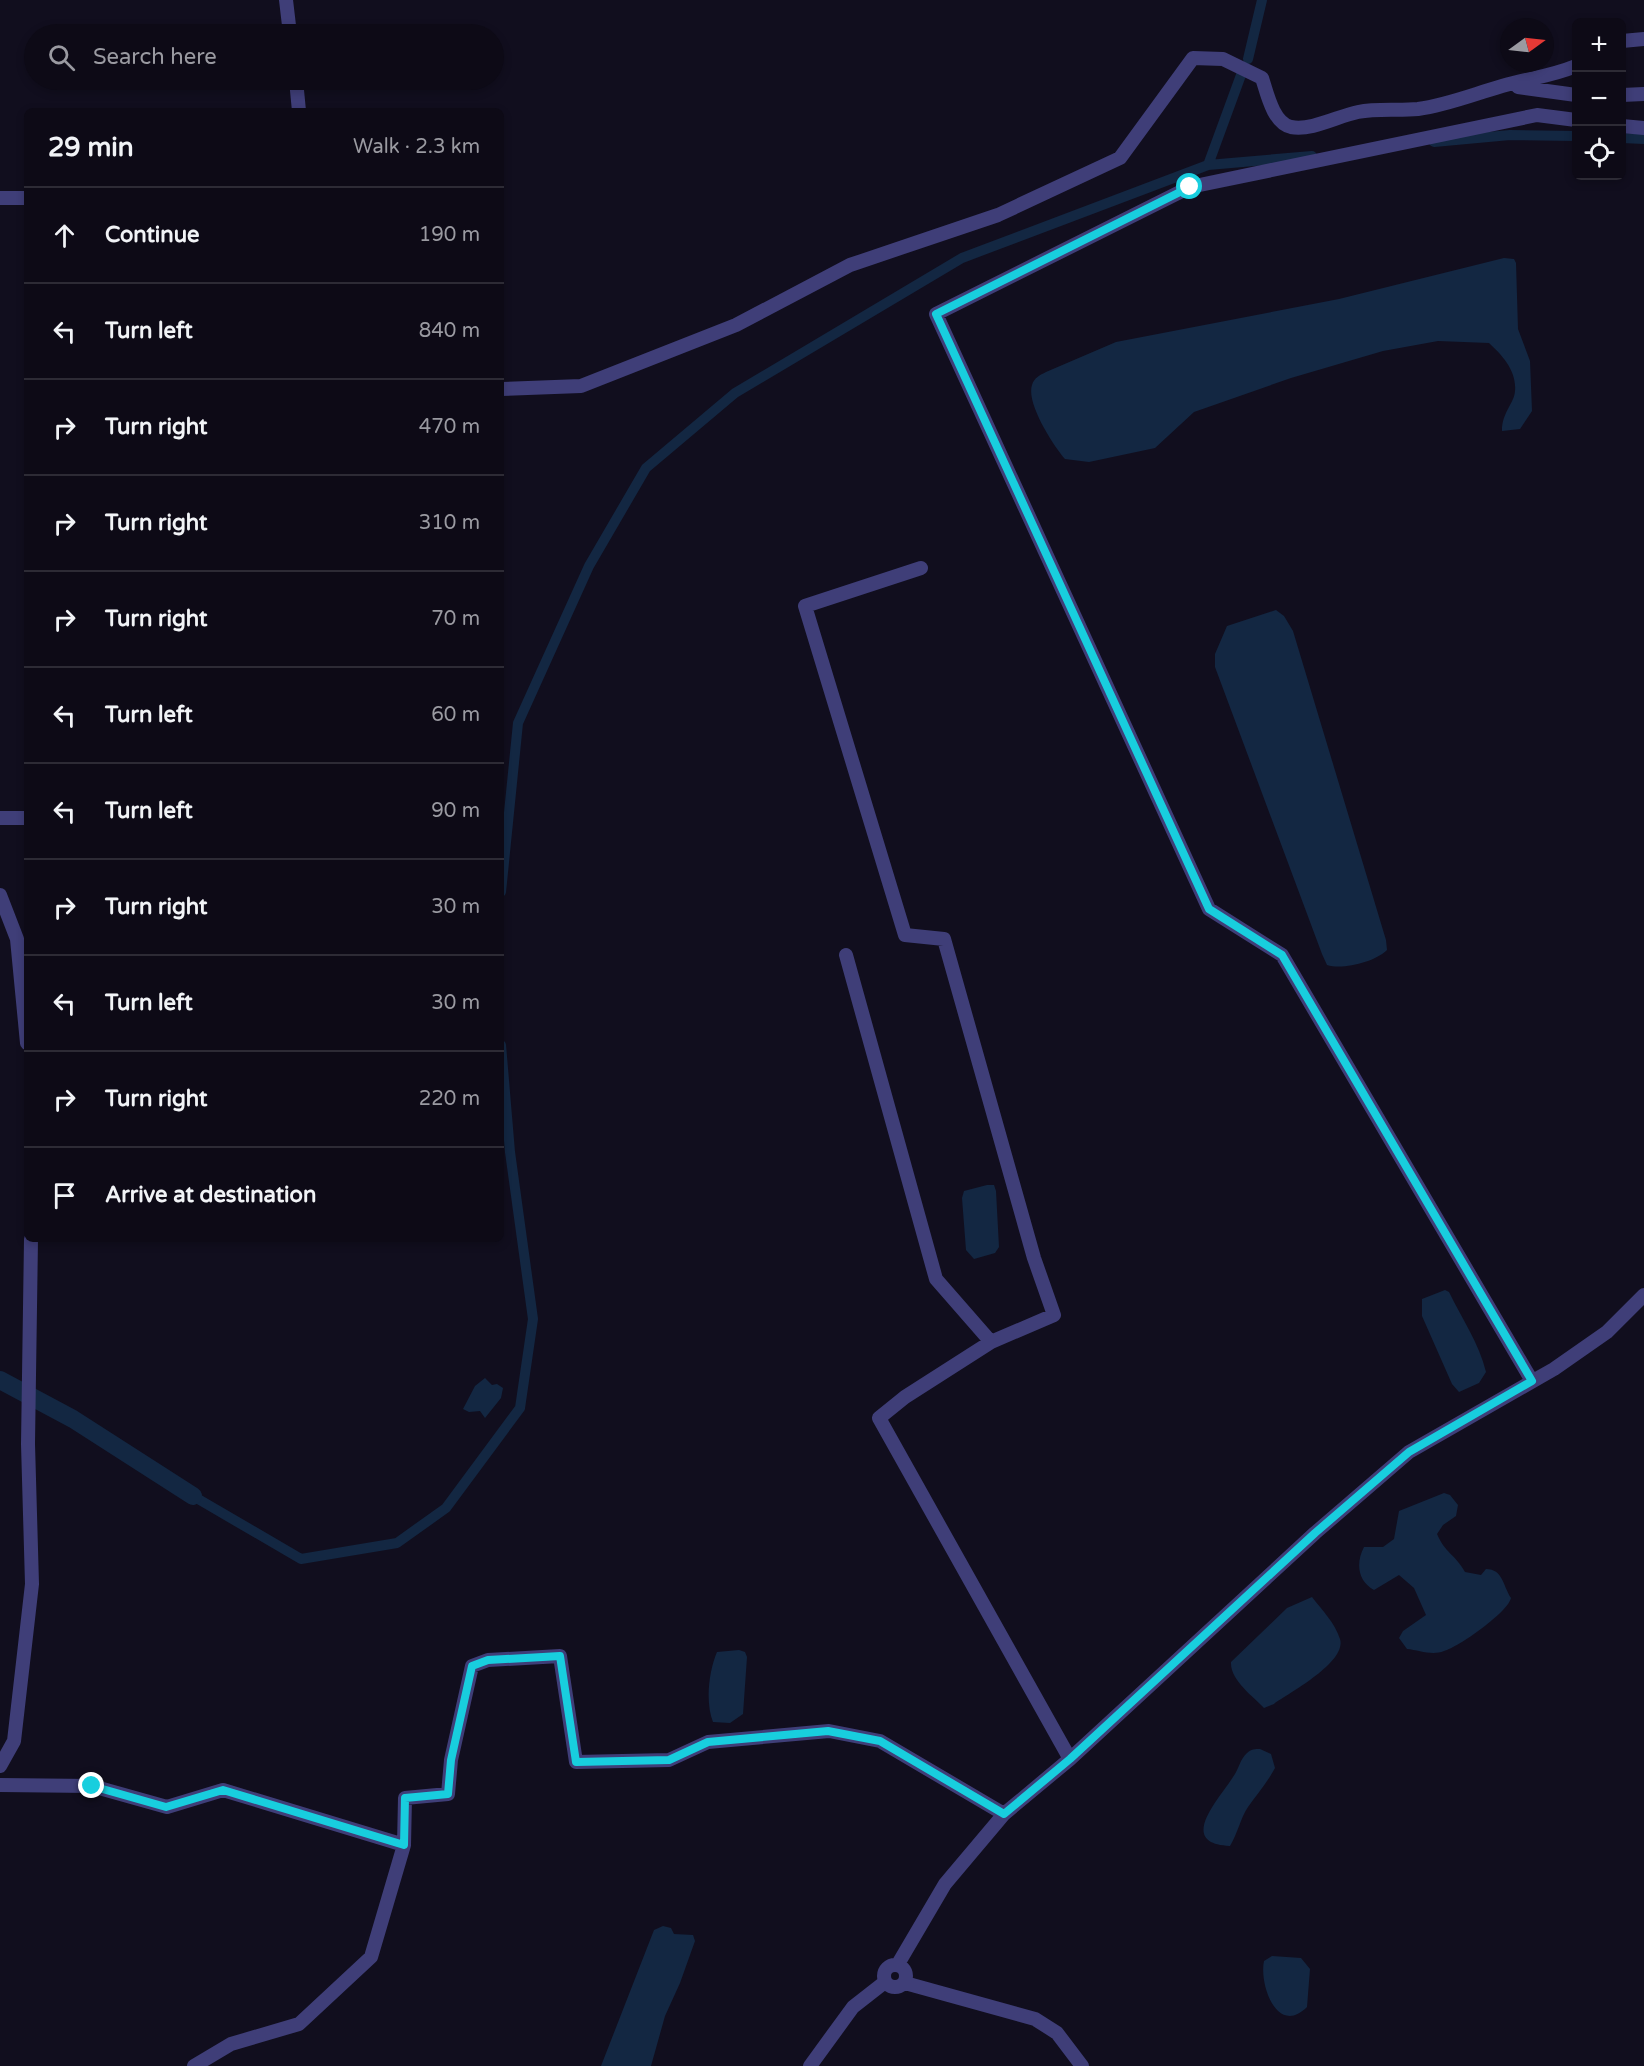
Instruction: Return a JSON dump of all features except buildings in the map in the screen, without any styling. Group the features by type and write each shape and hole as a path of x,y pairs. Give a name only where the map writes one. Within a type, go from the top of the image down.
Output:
{"street":[{"path":"286,0 289,24"},
{"path":"1626,40 1644,39"},
{"path":"504,388 581,386 736,325 850,265 998,215 1120,158 1193,58 1223,59 1262,78 1270,104 1279,119 1290,127 1306,126 1360,112 1416,109 1459,100 1504,85 1551,76 1572,68"},
{"path":"1504,85 1572,94"},
{"path":"297,90 299,108"},
{"path":"1626,95 1644,94"},
{"path":"1532,1381 1282,955 1209,909 936,314 1190,187 1537,115 1572,119"},
{"path":"1626,126 1644,128"},
{"path":"0,198 24,198"},
{"path":"921,568 805,606 905,935 945,939 1034,1258 1054,1315 992,1342 905,1397 879,1418 1070,1759"},
{"path":"0,818 24,818"},
{"path":"0,895 17,939 24,1012"},
{"path":"846,955 936,1280 992,1342"},
{"path":"0,1766 14,1741 33,1584 28,1444 31,1242"},
{"path":"810,2066 853,2007 885,1982 886,1969 898,1964 945,1884 1004,1814 1070,1759 1315,1533 1409,1452 1532,1381 1607,1332 1644,1295"},
{"path":"194,2066 214,2061 231,2044 299,2024 371,1957 404,1845 405,1798 448,1794 451,1760 472,1666 488,1660 560,1656 576,1762 669,1760 708,1742 828,1731 880,1741 1004,1814"},
{"path":"0,1785 92,1786 166,1807 223,1790 404,1845"},
{"path":"898,1964 905,1970 905,1983"},
{"path":"885,1982 893,1987 905,1983 1035,2019 1057,2033 1082,2066"}],"water":[{"path":"1504,258 1514,259 1516,263 1518,329 1530,361 1532,411 1520,429 1502,431 1504,419 1514,396 1514,377 1508,364 1489,343 1438,341 1383,351 1291,378 1194,412 1155,448 1089,462 1065,459 1048,434 1033,402 1032,385 1038,377 1116,342 1339,299"},
{"path":"1276,610 1284,616 1293,631 1386,940 1387,950 1375,958 1358,964 1327,965 1215,667 1215,654 1227,626"},
{"path":"994,1185 996,1191 999,1247 995,1253 974,1259 966,1250 962,1198 964,1191"},
{"path":"1445,1290 1449,1292 1470,1331 1486,1372 1479,1383 1459,1392 1452,1384 1422,1316 1422,1299"},
{"path":"485,1378 492,1385 497,1384 503,1388 501,1398 485,1418 480,1411 469,1412 463,1409 475,1386"},
{"path":"1444,1493 1450,1495 1458,1505 1456,1516 1443,1525 1437,1534 1440,1540 1465,1572 1481,1575 1486,1569 1496,1572 1511,1598 1501,1612 1471,1636 1451,1648 1430,1653 1407,1649 1399,1638 1403,1631 1426,1615 1414,1588 1399,1575 1374,1590 1364,1582 1359,1565 1364,1547 1383,1547 1394,1539 1399,1511"},
{"path":"1312,1597 1335,1628 1340,1639 1340,1648 1327,1667 1316,1676 1274,1704 1264,1708 1238,1681 1231,1662 1287,1608"},
{"path":"739,1650 745,1652 747,1657 743,1714 730,1723 713,1722 709,1696 714,1660 717,1652"},
{"path":"1260,1749 1271,1754 1275,1768 1245,1812 1230,1846 1214,1843 1206,1837 1204,1829 1206,1819 1245,1755 1252,1750"},
{"path":"663,1926 671,1928 674,1934 693,1935 695,1941 665,2016 651,2066 601,2066 654,1930"},
{"path":"1272,1956 1301,1958 1310,1969 1307,2007 1296,2015 1287,2016 1279,2012 1267,1994 1263,1971 1264,1961"}],"waterway":[{"path":"1248,59 1262,0"},
{"path":"1208,165 1241,75"},
{"path":"1434,142 1510,135 1572,136"},
{"path":"1626,138 1644,139"},
{"path":"504,862 518,723 589,566 646,468 735,393 962,258 1208,165 1312,156"},
{"path":"193,1496 301,1559 397,1543 446,1508 520,1408 533,1319 510,1152 504,1081"},
{"path":"0,1380 73,1419 193,1496"}],"route":[{"path":"92,1786 166,1807 223,1790 404,1845 405,1798 448,1794 451,1760 472,1666 488,1660 560,1656 576,1762 669,1760 708,1742 828,1731 880,1741 1004,1814 1070,1759 1315,1533 1409,1452 1532,1381 1282,955 1209,909 936,314 1190,187"}]}
